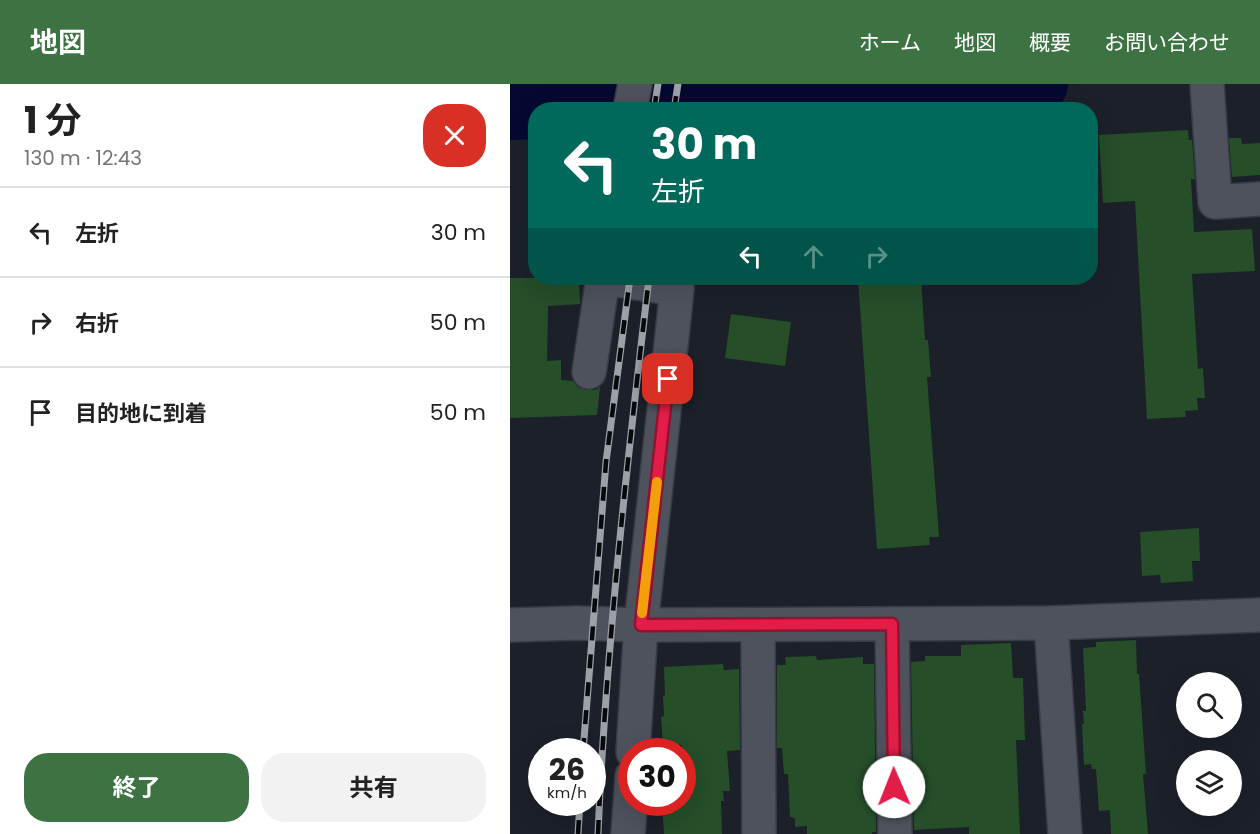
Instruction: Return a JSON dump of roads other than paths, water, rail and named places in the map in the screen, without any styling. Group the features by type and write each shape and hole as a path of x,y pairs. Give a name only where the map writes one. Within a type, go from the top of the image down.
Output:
{"street":[{"path":"632,102 635,84"},
{"path":"1208,86 1215,202 1260,200"},
{"path":"589,372 602,285"},
{"path":"634,738 641,625 677,290 646,285"},
{"path":"510,626 577,623 641,625 1051,623 1260,615"},
{"path":"1051,623 1065,834"},
{"path":"892,624 895,834"},
{"path":"758,625 759,834"},
{"path":"628,834 629,816"}],"waterway":[{"path":"742,102 1037,84"},
{"path":"510,109 528,108"}],"railway":[{"path":"655,102 658,84"},
{"path":"675,102 678,84"},
{"path":"584,738 606,462 629,285"},
{"path":"598,834 612,625 648,285"},
{"path":"578,834 579,816"}]}
